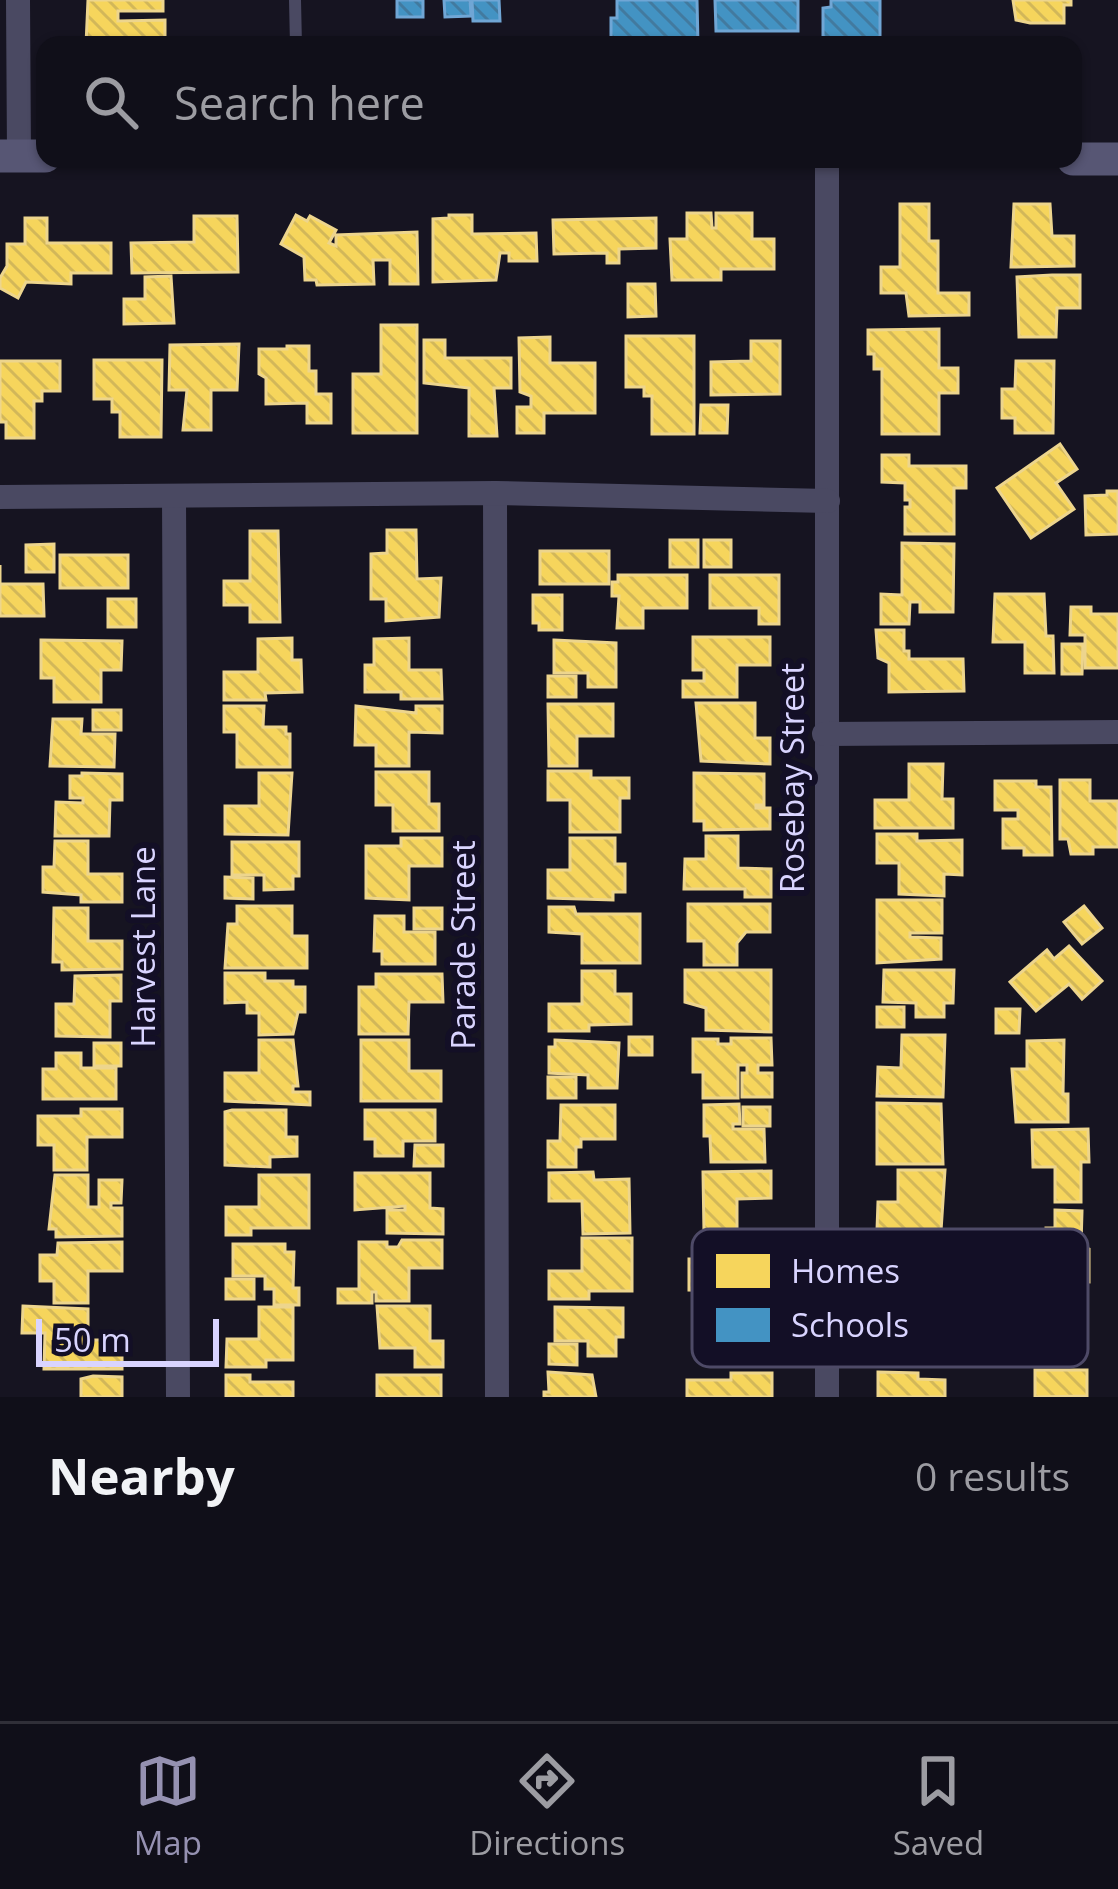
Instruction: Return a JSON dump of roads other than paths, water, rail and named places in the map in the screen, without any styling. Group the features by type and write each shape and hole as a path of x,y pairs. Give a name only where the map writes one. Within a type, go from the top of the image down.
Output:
{"street":[{"path":"18,0 21,156"},
{"path":"1082,159 1118,159"},
{"name":"Rosebay Street","path":"826,168 826,1229"},
{"path":"0,497 495,494 828,502"},
{"name":"Parade Street","path":"495,494 497,1397"},
{"name":"Harvest Lane","path":"174,496 178,1397"},
{"path":"824,734 1118,732"},
{"name":"Rosebay Street","path":"827,1367 827,1397"}],"lane":[{"path":"296,0 296,36"}]}
